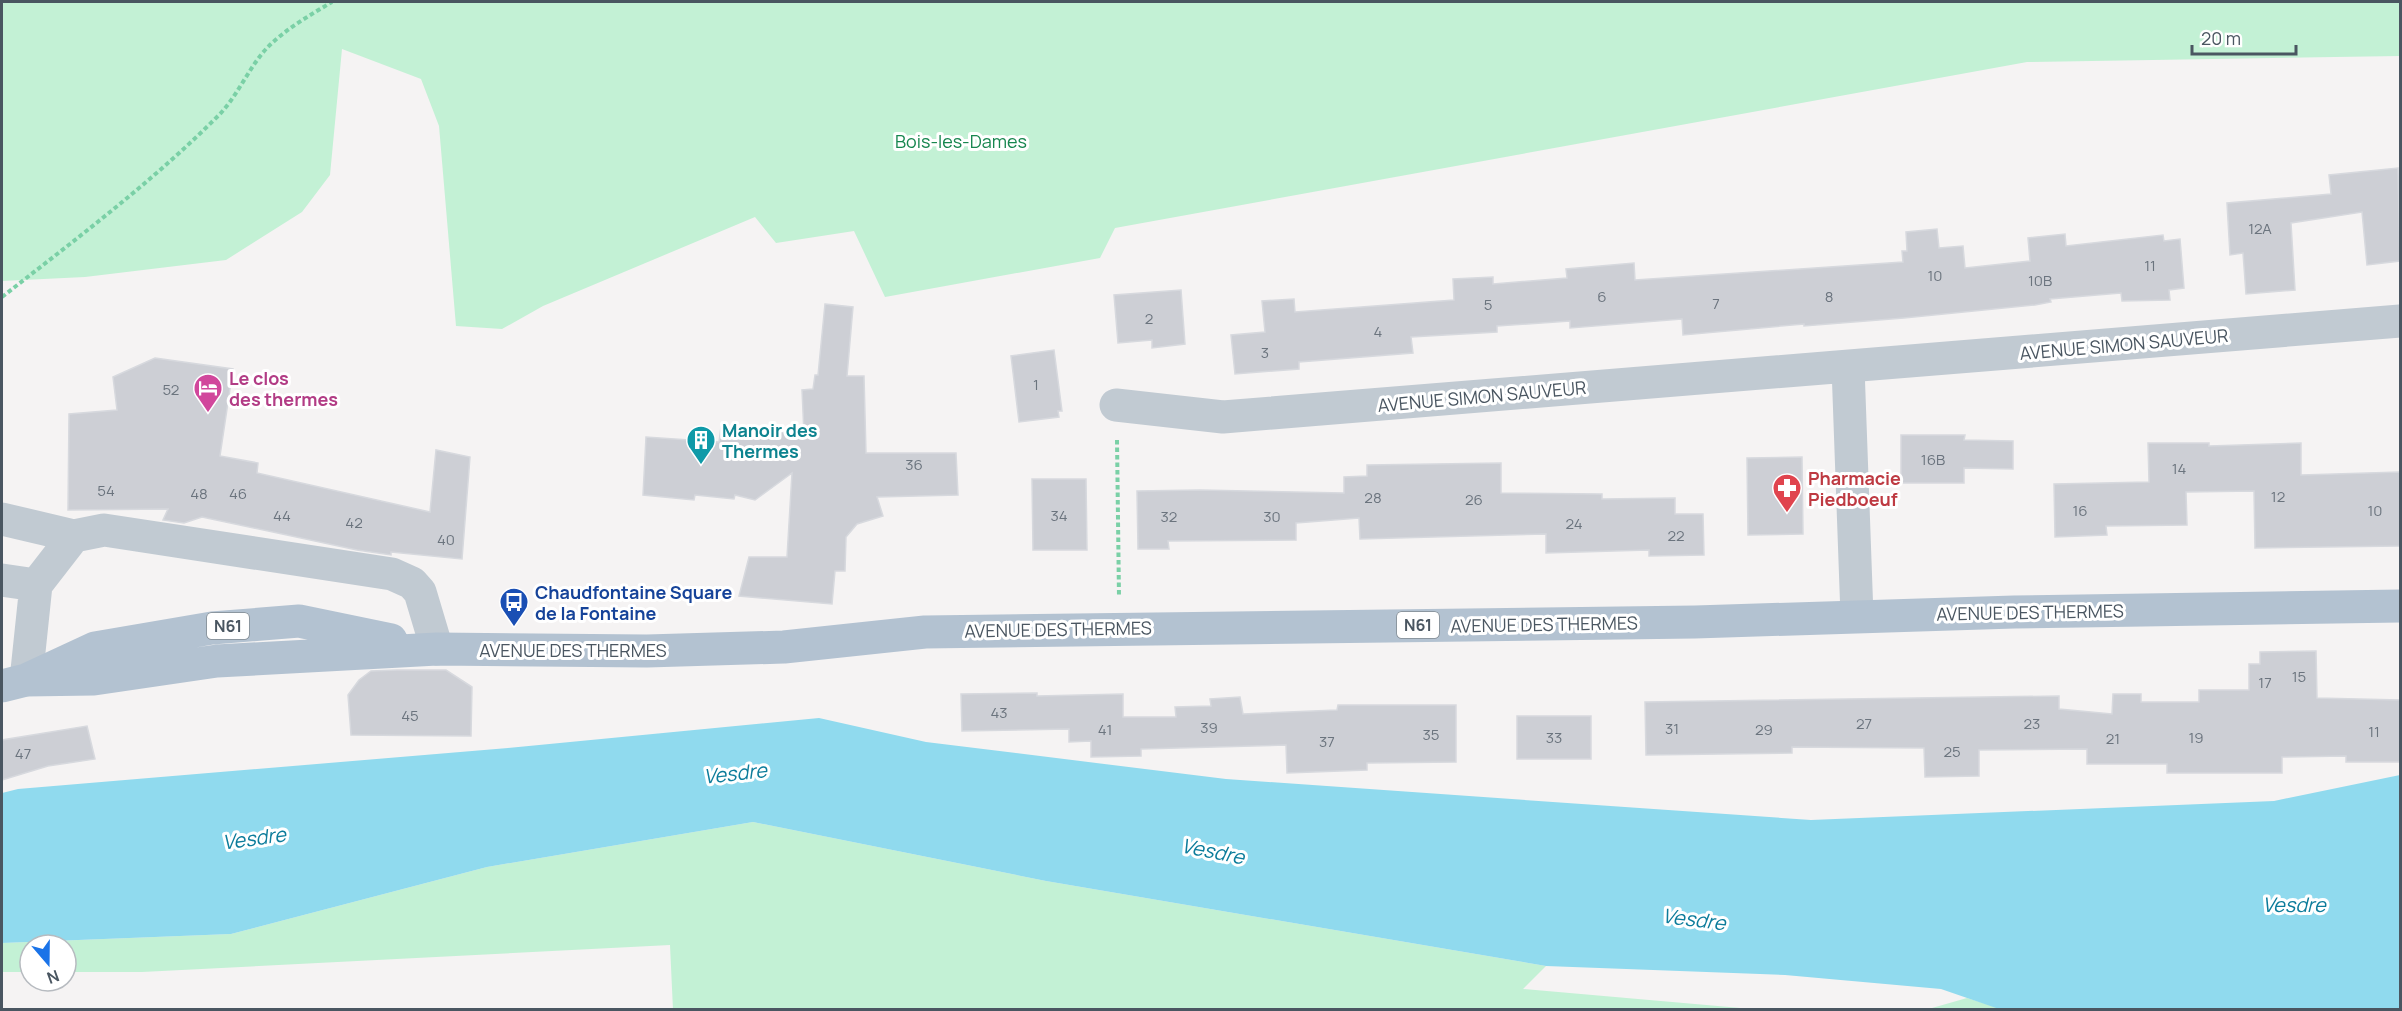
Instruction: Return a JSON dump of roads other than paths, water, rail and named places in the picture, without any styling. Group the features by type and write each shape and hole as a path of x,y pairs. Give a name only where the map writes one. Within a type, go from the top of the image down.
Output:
{"main road":[{"name":"AVENUE DES THERMES","path":"14,682 94,648 212,628 299,621 436,649 647,651 784,647 925,632 1695,622 1857,616 2400,606"}],"street":[{"name":"AVENUE SIMON SAUVEUR","path":"1116,405 1223,417 2400,321"},
{"path":"1848,367 1857,616"},
{"path":"2,519 74,536 104,530 392,574 412,583 420,592 436,649"},
{"path":"2,580 36,585 74,536"},
{"name":"AVENUE DES THERMES","path":"14,682 36,585"}],"water":[{"name":"Vesdre","path":"819,718 926,742 1226,779 1811,820 2274,801 2400,775 2400,1009 2002,1010 1941,989 1785,975 1546,966 1046,881 753,822 487,867 231,934 78,940 78,933 18,933 18,942 2,943 2,793 18,789 508,748"}],"place":[{"name":"Le clos des thermes","path":"208,414"},
{"name":"Manoir des Thermes","path":"701,466"},
{"name":"Pharmacie Piedboeuf","path":"1787,514"},
{"name":"Chaudfontaine Square de la Fontaine","path":"514,628"}],"park label":[{"name":"Bois-les-Dames","path":"961,141"}]}
